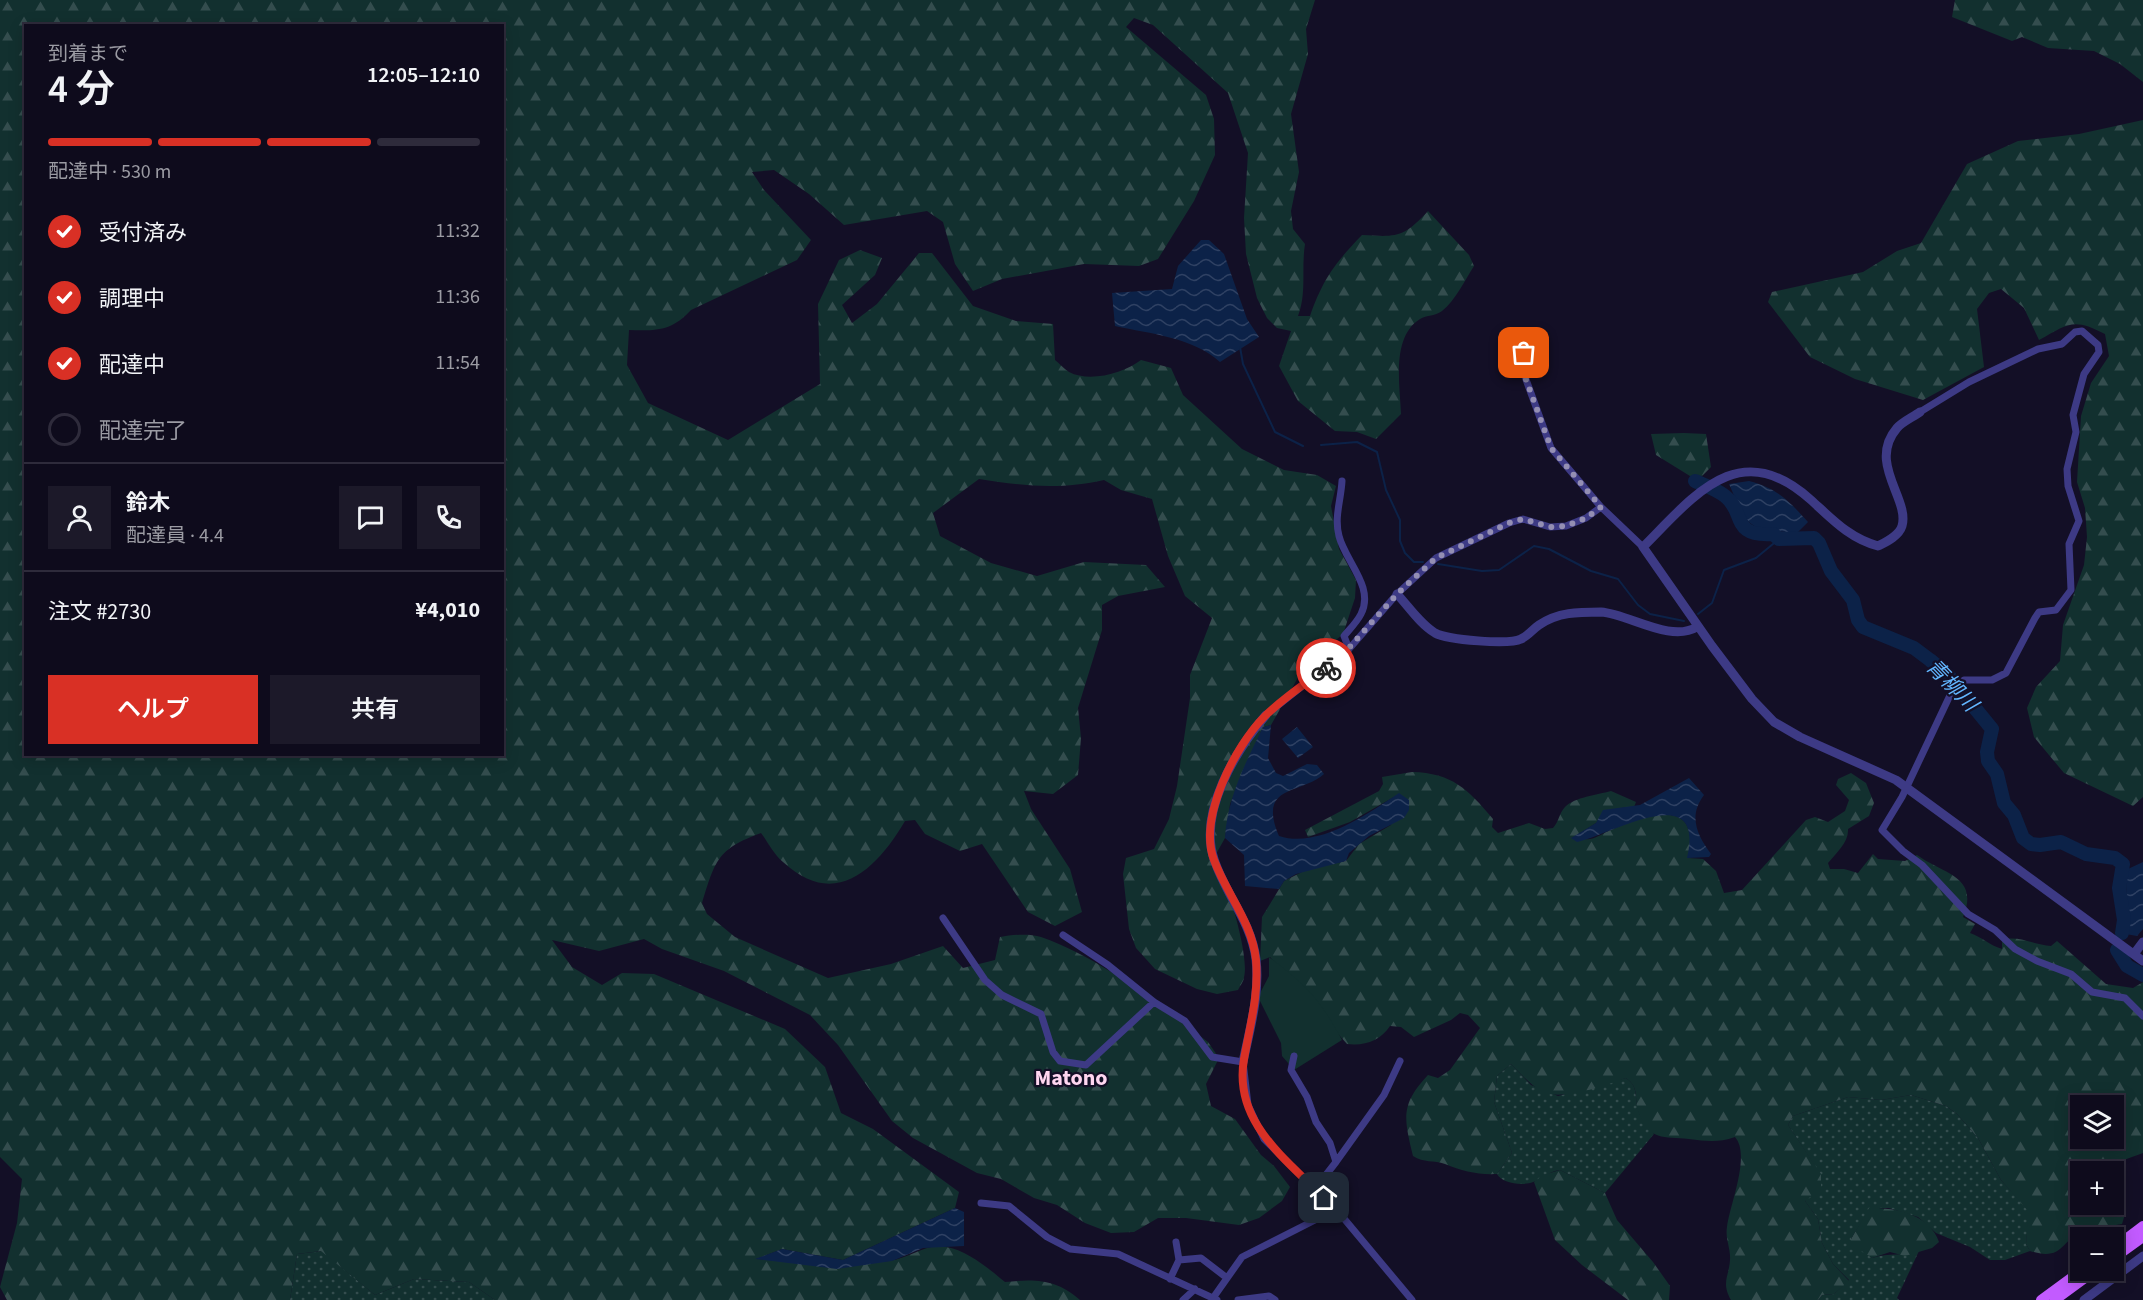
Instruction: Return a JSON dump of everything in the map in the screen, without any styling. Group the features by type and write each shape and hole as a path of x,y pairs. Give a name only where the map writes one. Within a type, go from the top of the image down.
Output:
{"main road":[{"path":"2124,1240 2143,1226"},
{"path":"2124,1251 2143,1237"},
{"path":"2041,1300 2070,1279"},
{"path":"2055,1300 2081,1281"}],"street":[{"path":"1643,547 1697,495 1714,482 1722,477 1746,471 1773,476 1800,490 1843,530 1861,542 1878,546 1891,539 1902,526 1902,508 1893,490 1886,462 1890,442 1897,428 1969,382 2038,349 2062,344 2075,332 2082,331 2098,345 2099,352 2084,374 2073,415 2076,432 2067,469 2068,486 2079,521 2070,544 2071,590 2056,610 2039,612 2006,673 1992,680 1970,678 1955,686 1907,787 1882,830 1903,851 1922,865 1968,914 2037,962 2070,974 2085,989 2125,998 2143,1016"},
{"path":"1524,353 1524,374 1551,448 1601,507 1643,547 1697,627 1752,699 1774,722 1907,787 2143,961"},
{"path":"1342,481 1336,514 1338,534 1343,550 1364,592 1362,613 1344,636 1348,649"},
{"path":"1412,1300 1333,1208 1258,1130 1248,1105 1243,1062 1256,1004 1256,958 1248,926 1214,860 1209,823 1222,785 1249,735 1266,715 1348,649 1397,594 1436,558 1509,523 1523,519 1550,527 1566,526 1586,518 1601,507"},
{"path":"1397,594 1436,634 1451,637 1508,642 1521,639 1555,616 1569,613 1622,615 1661,630 1697,627"},
{"path":"943,918 986,980 1002,995 1041,1014 1053,1052 1060,1061 1086,1065 1154,1002"},
{"path":"1063,935 1108,964 1154,1002 1185,1021 1212,1057 1243,1062"},
{"path":"2134,954 2143,942"},
{"path":"1294,1056 1291,1070 1307,1097 1316,1122 1330,1143 1336,1162"},
{"path":"1315,1189 1384,1095 1400,1061"},
{"path":"981,1203 1009,1206 1047,1237 1070,1249 1118,1254 1215,1299 1242,1257 1251,1250 1319,1218 1333,1208"},
{"path":"1170,1279 1179,1260 1176,1242"},
{"path":"2084,1300 2143,1256"},
{"path":"1179,1260 1201,1258 1227,1278"},
{"path":"1183,1300 1195,1289"},
{"path":"1238,1300 1269,1296 1275,1300"}],"green space":[{"path":"0,0 1315,0 1306,29 1308,54 1291,114 1299,172 1291,211 1293,229 1305,244 1303,289 1298,316 1310,316 1331,272 1362,235 1399,234 1412,226 1428,211 1469,255 1474,266 1447,307 1440,313 1420,319 1405,337 1399,362 1401,414 1376,439 1357,432 1335,431 1298,401 1279,366 1291,331 1277,328 1267,318 1257,298 1246,254 1244,218 1248,153 1228,93 1153,25 1134,18 1126,27 1206,95 1214,119 1215,155 1194,201 1158,259 1139,266 1084,264 1002,279 973,291 955,264 943,222 927,211 844,225 809,194 774,170 752,172 764,190 811,240 797,260 691,310 670,326 655,330 629,330 627,365 648,403 728,440 820,384 818,304 839,260 860,250 882,258 875,275 842,305 852,323 877,304 919,253 932,253 973,306 1016,321 1053,324 1055,360 1069,372 1087,377 1106,375 1126,369 1141,360 1171,368 1183,395 1242,449 1284,470 1317,475 1336,486 1331,506 1339,549 1356,580 1355,598 1343,634 1304,667 1271,725 1263,727 1230,804 1225,838 1216,854 1236,916 1243,952 1244,979 1238,990 1217,994 1197,989 1155,969 1136,948 1129,929 1123,874 1126,858 1154,849 1169,819 1177,786 1190,698 1190,675 1212,618 1185,596 1168,556 1152,499 1121,490 1104,480 1072,485 1042,486 979,479 933,513 940,536 991,563 1037,576 1084,562 1146,565 1165,587 1118,596 1102,605 1102,630 1078,708 1081,738 1078,775 1053,794 1024,791 1031,809 1070,869 1082,912 1055,926 1028,912 982,844 960,851 925,834 915,820 905,821 894,839 867,868 853,878 837,883 820,883 802,876 780,859 761,833 735,845 720,858 702,903 707,914 735,937 828,978 891,964 943,946 963,968 995,960 1000,937 1015,935 1041,937 1085,957 1128,983 1208,1042 1219,1058 1206,1084 1211,1106 1235,1119 1261,1155 1274,1166 1290,1187 1282,1201 1259,1218 1239,1225 1186,1218 1158,1218 1134,1232 1111,1233 1085,1223 1057,1205 1034,1198 1001,1179 977,1173 913,1138 892,1121 838,1045 810,1015 724,971 662,949 644,939 599,951 552,940 572,967 602,985 622,973 654,974 785,1029 825,1067 841,1113 873,1129 959,1192 955,1208 843,1260 782,1249 756,1259 822,1263 889,1261 931,1247 946,1247 970,1256 1005,1282 1036,1281 1054,1284 1080,1300 495,1300 469,1282 414,1279 375,1295 321,1251 297,1254 290,1300 7,1300 0,1287 17,1223 22,1179 0,1157"},
{"path":"1955,0 2143,0 2143,82 2120,64 2094,51 2048,48 2022,37 2012,41 1952,17"},
{"path":"2143,120 2143,797 2133,806 2064,773 2034,737 2027,708 2036,687 2060,661 2063,625 2084,565 2087,537 2085,508 2077,482 2081,416 2091,383 2109,356 2105,334 2078,324 2064,327 2039,340 2024,308 2001,289 1989,293 1977,309 1984,367 1923,400 1855,379 1810,357 1768,302 1772,292 1863,272 1897,251 1921,243 1967,164 2018,141 2079,134"},
{"path":"1651,434 1706,434 1711,467 1702,476 1690,476 1656,455"},
{"path":"1412,772 1449,779 1467,791 1484,808 1493,819 1492,827 1498,833 1529,823 1545,829 1553,828 1563,809 1569,804 1611,791 1636,802 1634,807 1620,808 1572,838 1593,838 1625,824 1654,815 1679,818 1687,825 1690,838 1688,858 1703,859 1716,871 1724,893 1742,890 1806,820 1815,817 1828,822 1845,811 1849,800 1836,785 1838,779 1851,773 1866,783 1874,803 1869,816 1848,829 1844,843 1828,863 1830,869 1844,869 1858,873 1873,854 1878,859 1905,861 1917,855 1963,884 1967,893 1967,903 1963,917 1975,924 1970,933 2002,949 2002,940 2008,939 2020,939 2051,946 2057,941 2106,984 2133,988 2143,982 2143,1153 2121,1161 2070,1161 2070,1215 2124,1215 2124,1212 2125,1214 2122,1224 2104,1227 2070,1227 2070,1239 2055,1252 2040,1254 2030,1251 2026,1244 2028,1211 2001,1180 1978,1138 1957,1114 1946,1106 1911,1095 1881,1100 1848,1097 1793,1116 1788,1125 1821,1174 1821,1189 1805,1201 1818,1219 1822,1243 1833,1264 1849,1281 1834,1294 1822,1295 1818,1300 1731,1300 1726,1289 1730,1256 1727,1231 1740,1167 1739,1145 1735,1137 1707,1141 1658,1136 1652,1133 1642,1121 1635,1089 1626,1078 1584,1091 1561,1095 1551,1094 1534,1086 1511,1064 1497,1076 1494,1102 1512,1153 1497,1174 1470,1172 1413,1156 1406,1122 1413,1095 1428,1075 1438,1078 1450,1070 1480,1028 1468,1015 1460,1013 1451,1020 1414,1037 1401,1027 1390,1026 1377,1039 1360,1044 1347,1044 1270,957 1260,961 1262,917 1284,881 1308,869 1346,861 1359,844 1391,825 1399,794 1350,822 1308,837 1305,830 1379,791 1383,784 1382,777"},
{"path":"1269,957 1293,976 1319,1003 1342,1040 1294,1070 1282,1056 1281,1043 1258,997 1269,976"},
{"path":"1511,1064 1531,1085 1558,1096 1626,1078 1633,1085 1640,1116 1654,1134 1605,1193 1560,1170 1537,1181 1524,1184 1508,1182 1497,1174 1512,1153 1494,1102 1497,1076"},
{"path":"1911,1095 1946,1106 1957,1114 1978,1138 2001,1180 2029,1211 2026,1244 2030,1251 2005,1260 1990,1260 1970,1247 1936,1233 1918,1217 1889,1208 1870,1208 1851,1239 1872,1258 1919,1251 1897,1298 1899,1300 1818,1300 1822,1295 1834,1294 1849,1280 1833,1264 1822,1243 1818,1219 1805,1201 1819,1172 1788,1125 1793,1116 1848,1097 1881,1100"},
{"path":"1560,1170 1605,1193 1617,1220 1670,1286 1669,1300 1628,1300 1582,1265 1555,1240 1534,1182 1543,1175"},
{"path":"1869,1208 1889,1209 1910,1214 1928,1225 1939,1242 1932,1248 1905,1256 1890,1252 1872,1258 1851,1244 1851,1239"},
{"path":"322,1251 375,1295 414,1279 469,1282 495,1300 290,1300 297,1254"}],"water":[{"path":"1201,240 1209,240 1224,254 1247,319 1259,337 1220,362 1197,347 1184,342 1115,326 1112,293 1172,289 1178,266"},
{"path":"1749,481 1767,487 1782,496 1808,522 1797,533 1768,530 1752,524 1741,511 1729,484"},
{"path":"1271,725 1268,758 1276,773 1283,776 1307,764 1317,765 1324,774 1314,781 1284,793 1277,799 1273,807 1279,836 1294,839 1326,834 1358,819 1399,793 1409,800 1409,810 1404,818 1369,836 1349,853 1346,861 1296,874 1284,881 1279,889 1245,886 1244,855 1225,838 1229,809 1238,781 1263,727"},
{"path":"1297,727 1313,747 1298,758 1282,739"},
{"path":"1689,778 1704,795 1696,810 1695,818 1698,833 1711,854 1709,857 1687,858 1689,834 1683,820 1670,815 1652,817 1577,842 1571,838 1596,823 1603,810 1640,805"},
{"path":"2143,862 2143,929 2137,936 2126,934 2127,877 2128,869"},
{"path":"955,1208 964,1212 964,1246 923,1248 892,1261 837,1269 755,1259 782,1249 843,1260"}],"waterway":[{"path":"1240,347 1243,364 1275,432 1303,446"},
{"path":"1321,445 1357,442 1377,452 1386,490 1400,520 1400,541 1405,553 1414,562 1423,562"},
{"name":"青柳川","path":"1695,481 1725,496 1731,502 1744,528 1750,532 1773,534 1779,539 1814,538 1819,543 1831,571 1853,600 1858,620 1863,627 1914,648 1948,675 1992,729 1987,752 1988,761 1997,774 2004,803 2014,815 2023,838 2031,844 2040,845 2061,842 2086,854 2115,858 2123,864 2119,888 2124,920 2122,933"},
{"path":"1698,614 1712,603 1724,570 1756,558 1779,539"},
{"path":"1438,564 1482,571 1499,570 1534,546 1549,549 1591,571 1618,579 1638,605 1650,614 1684,621"},
{"name":"青柳川","path":"2117,950 2127,966 2143,975"}],"way so far":[{"path":"1326,668 1348,649 1397,594 1445,552 1509,523 1523,519 1550,527 1566,526 1586,518 1601,507 1551,448 1524,374 1524,353"}],"district":[{"name":"Matono","path":"1071,1078"}],"route":[{"path":"1324,1198 1264,1138 1252,1119 1245,1091 1243,1062 1256,1004 1256,958 1248,926 1214,860 1209,823 1222,785 1249,735 1266,715 1326,668"}]}
